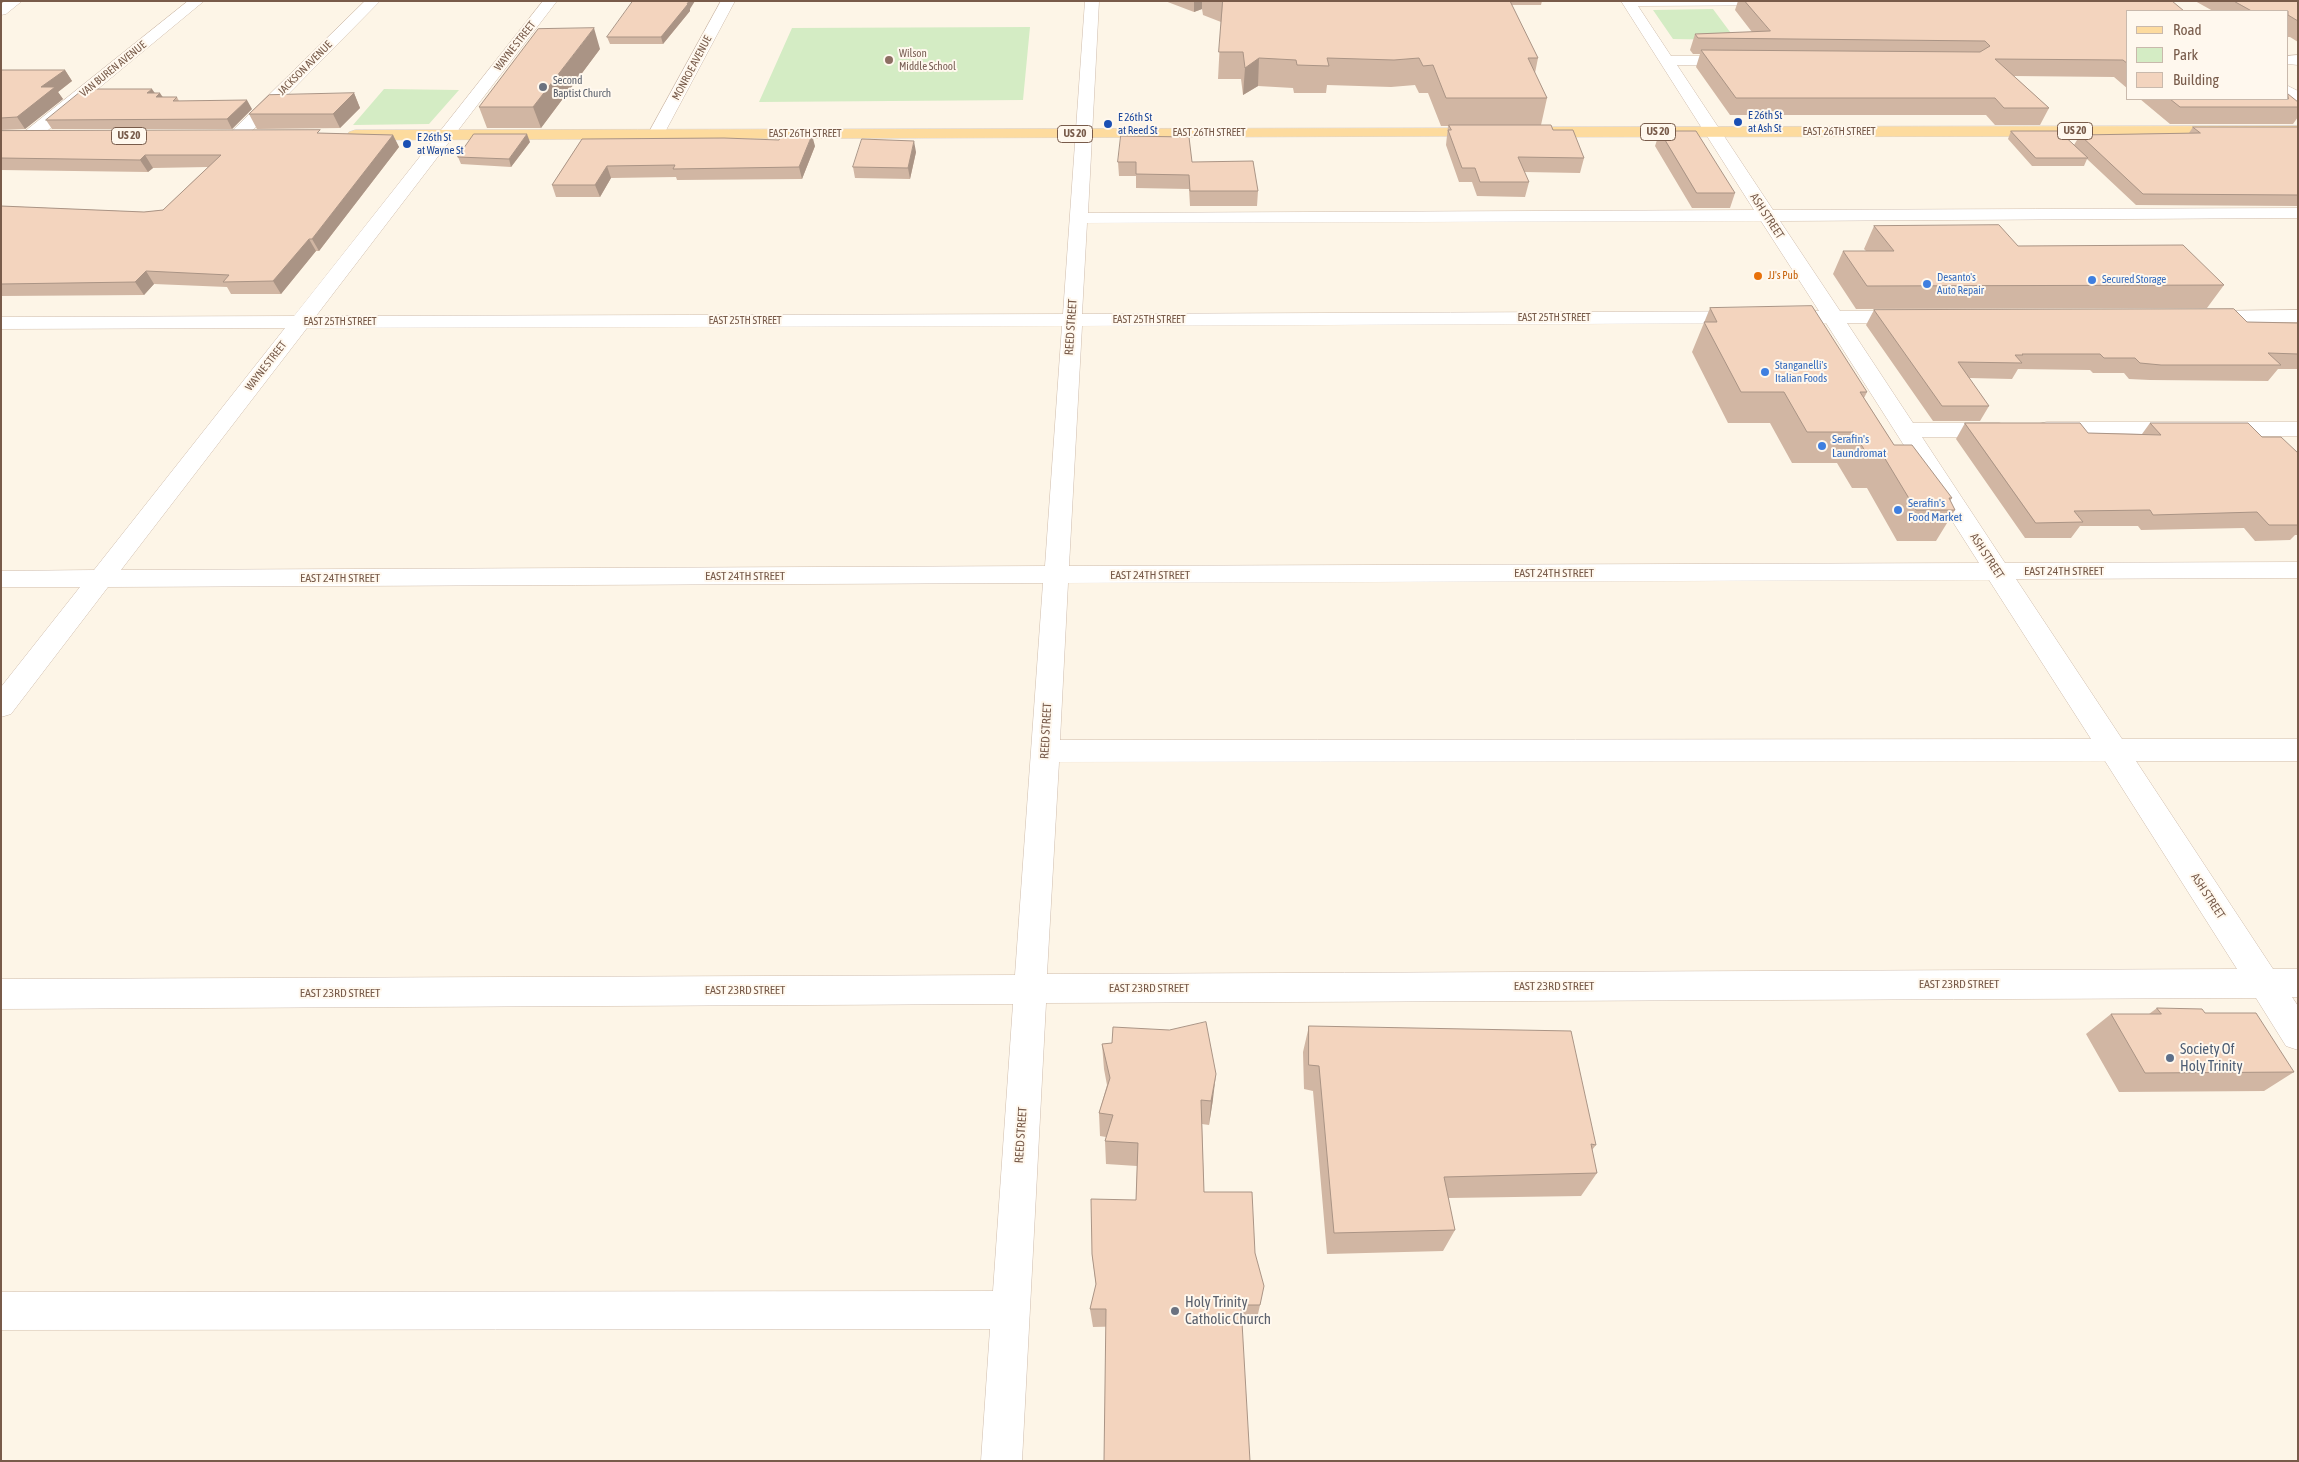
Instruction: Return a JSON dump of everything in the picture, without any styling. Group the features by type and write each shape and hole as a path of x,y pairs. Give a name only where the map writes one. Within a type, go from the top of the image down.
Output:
{"main road":[{"name":"EAST 26TH STREET","path":"1519,132 2298,131"},
{"name":"EAST 26TH STREET","path":"343,135 1500,132"},
{"path":"23,136 60,136"},
{"path":"218,136 257,136"}],"street":[{"name":"VAN BUREN AVENUE","path":"23,136 197,1"},
{"name":"JACKSON AVENUE","path":"238,136 373,1"},
{"name":"WAYNE STREET","path":"1,707 550,1"},
{"name":"MONROE AVENUE","path":"656,134 728,1"},
{"name":"REED STREET","path":"1001,1461 1092,1"},
{"path":"1628,1 1814,1"},
{"name":"ASH STREET","path":"1628,1 2298,1035"},
{"path":"1666,60 1754,61"},
{"path":"1078,218 1766,214 2298,214"},
{"path":"2186,317 2298,316"},
{"name":"EAST 25TH STREET","path":"1,323 1927,317"},
{"path":"1906,430 2298,429"},
{"name":"EAST 24TH STREET","path":"1,579 2298,570"},
{"path":"1045,751 2298,750"},
{"name":"EAST 23RD STREET","path":"1,994 2298,983"},
{"path":"1,1311 1010,1310"}],"green space":[{"path":"1713,9 1736,40 1673,39 1653,10"},
{"path":"1030,27 1023,100 759,102 792,28"},
{"path":"384,89 459,90 429,124 353,125"}],"building":[{"path":"633,1 689,1 661,37 607,37"},
{"path":"1223,1 1510,1 1538,58 1528,58 1547,98 1446,98 1433,65 1423,66 1419,58 1394,60 1327,58 1329,66 1297,65 1296,60 1259,58 1245,68 1243,52 1219,52"},
{"path":"1745,1 2172,1 2183,10 2126,10 2126,62 2123,60 1995,59 2049,108 2004,108 1995,98 1736,98 1701,50 1980,52 1990,46 1985,41 1698,38 1695,34 1770,31"},
{"path":"2234,1 2298,1 2298,21 2289,16 2289,10 2250,10"},
{"path":"594,28 533,107 479,107 538,29"},
{"path":"1,70 65,70 41,87 55,87 17,117 1,118"},
{"path":"84,89 152,89 147,93 160,93 156,97 177,97 173,101 247,100 227,119 46,120"},
{"path":"354,93 333,114 249,114 269,95"},
{"path":"2289,95 2298,102 2298,107 2180,107 2171,100 2289,100"},
{"path":"1449,125 1551,125 1553,130 1573,130 1584,158 1518,157 1529,182 1480,182 1475,168 1462,168 1448,130 1451,130"},
{"path":"2193,127 2298,127 2298,195 2143,194 2080,135 2200,133"},
{"path":"320,130 317,133 393,135 312,239 309,239 273,281 223,282 229,275 146,271 135,282 1,284 1,206 144,212 163,210 221,155 145,155 140,160 1,158 1,131"},
{"path":"1660,131 1696,131 1735,193 1697,193"},
{"path":"2011,131 2059,131 2088,158 2036,158"},
{"path":"474,134 527,134 509,159 458,157"},
{"path":"812,135 799,167 673,169 675,165 607,166 595,185 552,185 582,139 724,138 779,140 781,136"},
{"path":"1121,136 1189,137 1192,162 1253,161 1258,191 1190,191 1189,175 1136,174 1136,162 1118,162"},
{"path":"862,139 914,141 908,168 853,167"},
{"path":"1999,225 2018,246 2183,245 2224,285 1867,286 1843,251 1894,251 1874,226"},
{"path":"1812,306 1867,392 1860,392 1894,445 1912,445 1952,498 1949,498 1955,510 1916,510 1884,457 1869,457 1853,432 1807,432 1784,392 1741,392 1704,322 1717,322 1710,308"},
{"path":"2234,309 2247,322 2298,323 2298,354 2268,353 2281,365 2161,365 2140,363 2135,358 2104,358 2100,354 2015,355 2022,363 1958,362 1989,406 1942,406 1874,310"},
{"path":"1965,423 2080,423 2088,433 2161,435 2150,423 2248,423 2262,437 2281,437 2298,453 2298,525 2269,525 2257,512 2153,515 2150,510 2074,511 2083,522 2036,523"},
{"path":"2157,1008 2202,1009 2205,1013 2256,1013 2294,1072 2145,1073 2111,1014 2161,1014"},
{"path":"1206,1022 1216,1074 1211,1101 1201,1100 1204,1192 1252,1192 1255,1253 1264,1286 1260,1305 1241,1305 1250,1461 1104,1461 1106,1309 1090,1309 1096,1284 1092,1254 1091,1199 1136,1200 1138,1143 1105,1141 1113,1115 1099,1113 1110,1078 1102,1044 1112,1043 1113,1027 1169,1030"},
{"path":"1309,1026 1571,1031 1596,1145 1591,1144 1597,1173 1444,1177 1455,1230 1334,1233 1319,1066 1309,1065"}],"place":[{"name":"Wilson Middle School","path":"889,60"},
{"name":"Second Baptist Church","path":"543,87"},
{"name":"E 26th St at Ash St","path":"1738,122"},
{"name":"E 26th St at Reed St","path":"1108,124"},
{"name":"E 26th St at Wayne St","path":"407,144"},
{"name":"JJ's Pub","path":"1758,276"},
{"name":"Secured Storage","path":"2092,280"},
{"name":"Desanto's Auto Repair","path":"1927,284"},
{"name":"Stanganelli's Italian Foods","path":"1765,372"},
{"name":"Serafin's Laundromat","path":"1822,446"},
{"name":"Serafin's Food Market","path":"1898,510"},
{"name":"Society Of Holy Trinity","path":"2170,1058"},
{"name":"Holy Trinity Catholic Church","path":"1175,1311"}]}
